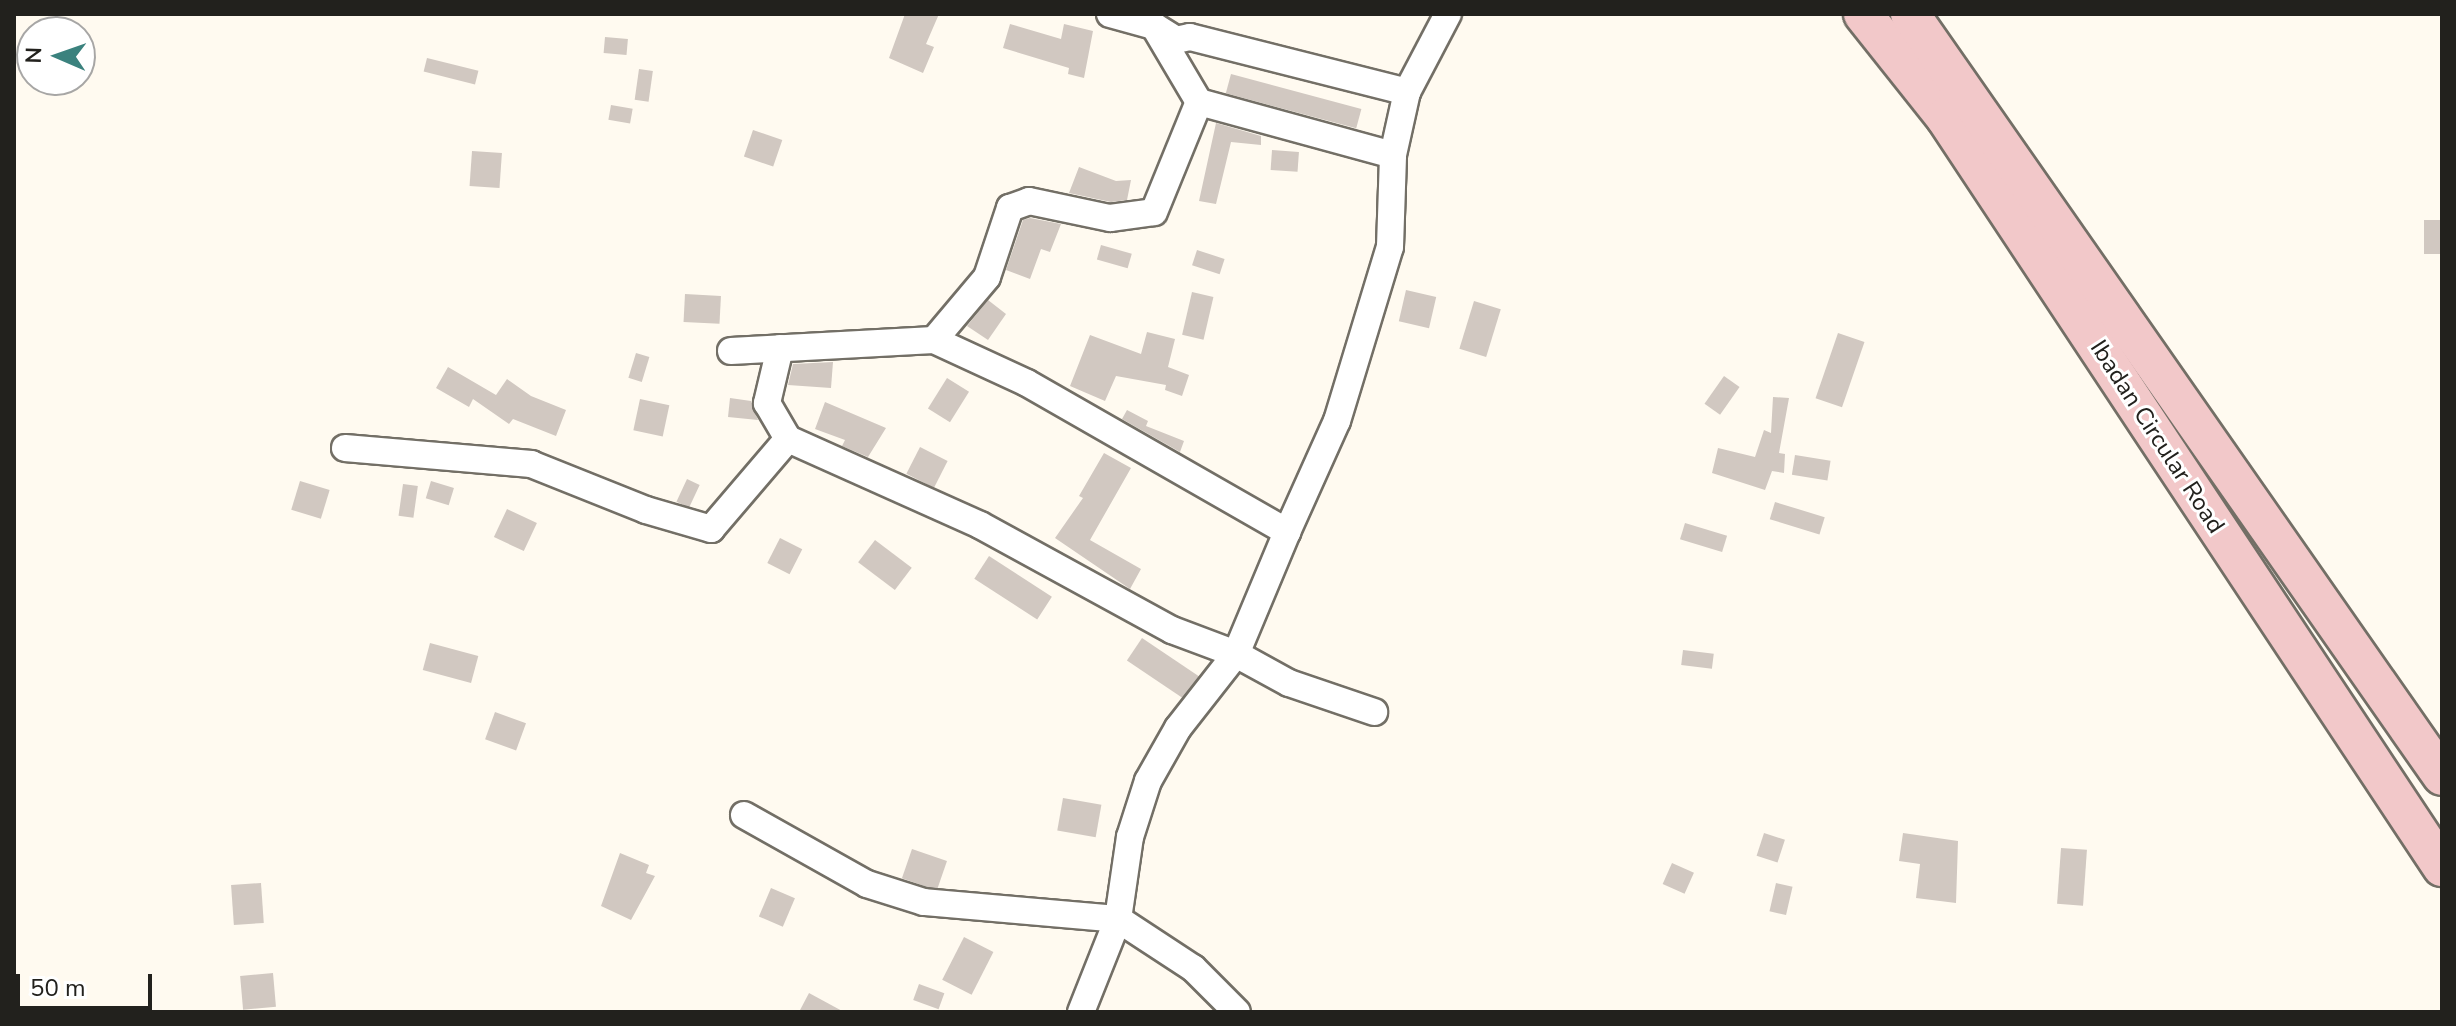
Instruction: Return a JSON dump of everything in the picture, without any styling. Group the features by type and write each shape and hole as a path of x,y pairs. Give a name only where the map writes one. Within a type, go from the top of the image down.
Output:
{"highway":[{"name":"Ibadan Circular Road","path":"1863,14 1945,117 2442,867"},
{"name":"Ibadan Circular Road","path":"1910,14 2442,776"}],"street":[{"path":"1110,14 1154,26 1176,40 1190,37 1407,92"},
{"path":"1081,1012 1118,919 1130,837 1148,781 1178,728 1236,654 1337,421 1390,247 1393,155 1407,92 1448,14"},
{"path":"1154,26 1199,102 1393,155"},
{"path":"934,340 987,277 1010,208 1029,201 1110,218 1154,212 1199,102"},
{"path":"731,351 934,340 1027,383 1287,532"},
{"path":"780,348 767,403 788,439 980,525 1172,630 1236,654 1289,683 1374,712"},
{"path":"345,448 531,464 646,510 711,529 788,439"},
{"path":"744,815 867,884 924,902 1118,919 1193,968 1237,1012"}],"building":[{"path":"905,14 939,14 926,44 934,47 923,73 889,58"},
{"path":"1010,24 1061,39 1064,24 1093,31 1084,78 1068,74 1069,68 1003,48"},
{"path":"605,37 628,39 627,55 604,53"},
{"path":"427,58 478,71 475,84 424,72"},
{"path":"639,69 653,71 649,102 635,100"},
{"path":"1231,74 1361,109 1356,128 1226,93"},
{"path":"611,105 633,109 630,124 608,120"},
{"path":"1216,123 1261,136 1261,145 1231,142 1216,204 1199,201"},
{"path":"753,130 782,140 773,167 744,156"},
{"path":"1272,150 1299,152 1298,172 1271,170"},
{"path":"472,151 502,153 499,188 470,186"},
{"path":"1079,167 1116,181 1131,180 1127,200 1111,202 1069,193"},
{"path":"1030,218 1061,224 1050,252 1041,249 1030,279 1006,270 1023,220"},
{"path":"2424,220 2442,220 2442,254 2424,254"},
{"path":"1101,245 1132,254 1128,268 1097,259"},
{"path":"1197,250 1225,259 1220,274 1192,265"},
{"path":"1406,290 1436,297 1429,328 1399,321"},
{"path":"1192,292 1213,297 1204,340 1182,335"},
{"path":"685,294 721,296 719,324 684,322"},
{"path":"988,300 1006,314 988,340 967,326"},
{"path":"1474,301 1501,309 1486,357 1459,349"},
{"path":"1147,332 1175,339 1168,367 1189,375 1182,396 1165,390 1166,385 1116,376 1105,401 1070,386 1090,335 1141,354"},
{"path":"1838,333 1864,342 1842,407 1816,398"},
{"path":"636,353 649,357 642,382 628,378"},
{"path":"833,362 831,388 788,385 793,364"},
{"path":"448,367 496,395 507,379 531,396 566,410 556,436 513,419 509,424 473,399 469,407 436,388"},
{"path":"1724,376 1740,387 1720,415 1704,404"},
{"path":"947,378 969,392 950,422 928,409"},
{"path":"1773,397 1789,398 1779,453 1785,454 1784,473 1772,471 1765,490 1712,473 1718,448 1755,457 1764,430 1771,433"},
{"path":"730,398 751,401 758,420 728,417"},
{"path":"640,399 669,405 663,437 633,430"},
{"path":"825,402 886,428 868,457 842,446 845,440 815,429"},
{"path":"1127,410 1148,421 1146,426 1184,441 1180,452 1122,419"},
{"path":"920,447 948,461 934,488 906,474"},
{"path":"1104,453 1131,468 1090,540 1141,569 1130,589 1055,538 1083,498 1079,496"},
{"path":"1795,455 1831,461 1827,480 1792,475"},
{"path":"687,479 700,485 689,508 676,502"},
{"path":"300,481 330,490 321,519 291,510"},
{"path":"431,481 454,488 449,505 426,498"},
{"path":"403,484 418,486 413,518 399,516"},
{"path":"1775,502 1825,517 1819,534 1770,519"},
{"path":"507,509 537,523 524,551 494,537"},
{"path":"1685,523 1727,536 1722,552 1680,539"},
{"path":"780,538 802,549 790,574 767,563"},
{"path":"875,540 912,568 895,590 858,562"},
{"path":"989,556 1052,597 1037,619 974,579"},
{"path":"1142,638 1199,677 1184,699 1127,660"},
{"path":"430,643 478,656 471,683 423,670"},
{"path":"1683,650 1714,654 1712,669 1681,665"},
{"path":"495,712 526,723 516,751 485,739"},
{"path":"1063,798 1101,805 1096,837 1057,830"},
{"path":"1764,833 1785,840 1778,863 1757,856"},
{"path":"1903,833 1958,841 1956,903 1916,898 1920,864 1899,861"},
{"path":"2061,848 2087,850 2083,906 2057,904"},
{"path":"912,849 947,861 937,890 902,878"},
{"path":"620,853 649,865 646,873 655,876 631,920 601,906"},
{"path":"1672,863 1694,873 1685,894 1663,884"},
{"path":"261,883 264,923 234,925 231,885"},
{"path":"1776,883 1793,887 1786,915 1769,911"},
{"path":"771,888 795,898 783,927 759,917"},
{"path":"964,937 993,952 972,995 942,980"},
{"path":"273,973 276,1007 243,1010 240,976"},
{"path":"919,984 944,993 939,1009 913,1000"},
{"path":"809,993 844,1012 799,1012"}]}
